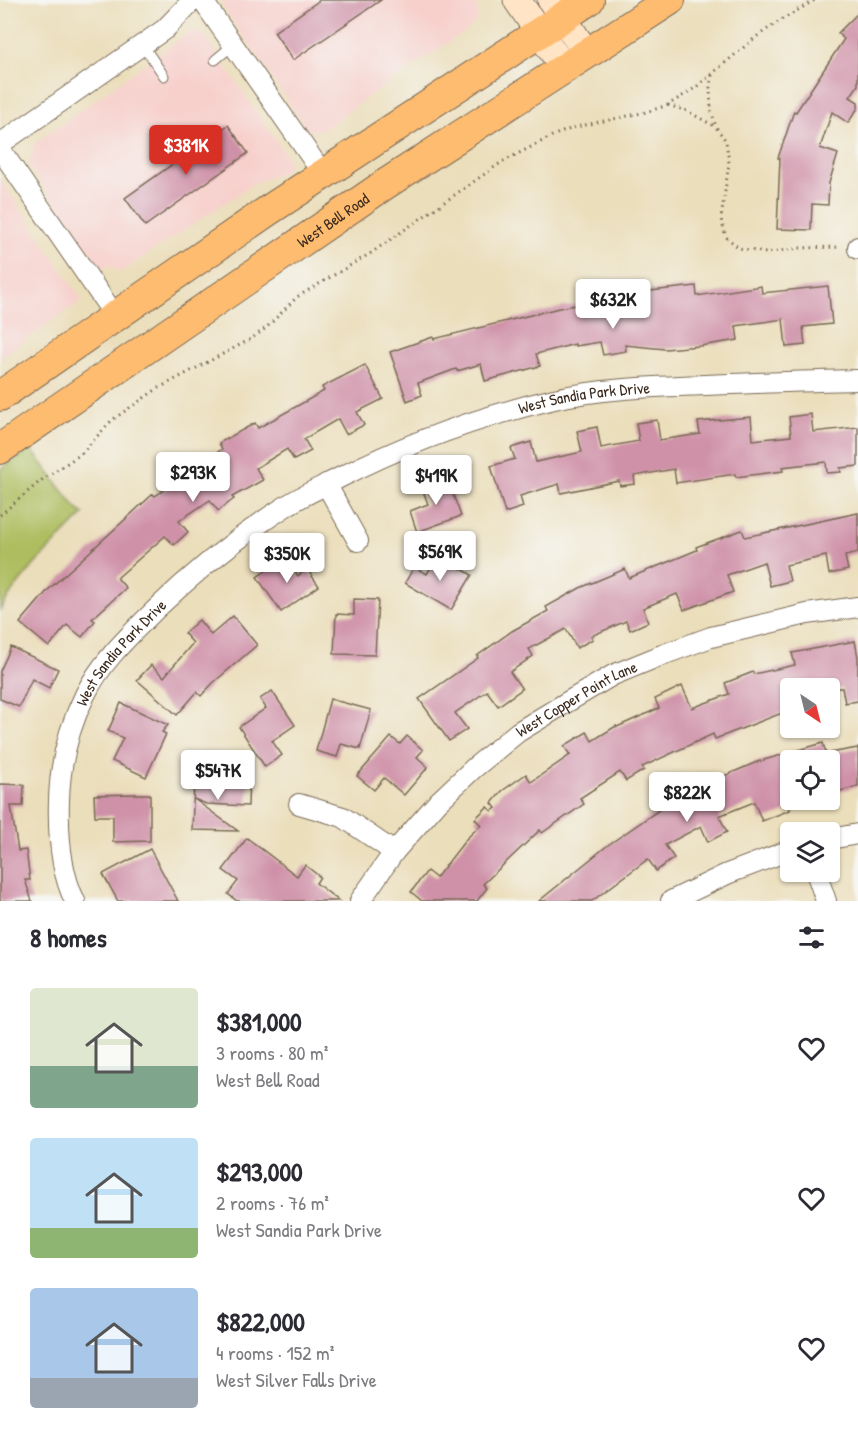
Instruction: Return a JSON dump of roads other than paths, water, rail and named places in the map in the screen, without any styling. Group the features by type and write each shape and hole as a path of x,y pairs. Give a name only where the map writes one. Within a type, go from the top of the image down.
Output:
{"main road":[{"path":"517,0 551,17 575,61"},
{"path":"0,396 551,17 589,0"},
{"name":"West Bell Road","path":"0,447 384,185 670,0"},
{"path":"156,341 146,324 149,318 216,271 269,210"},
{"path":"0,447 46,394 115,345 115,316"}],"street":[{"path":"0,144 165,29 193,0"},
{"path":"202,0 323,174"},
{"path":"0,149 115,316"},
{"name":"West Sandia Park Drive","path":"75,901 69,888 62,853 59,823 60,777 74,720 86,693 112,654 172,594 209,562 266,519 289,504 384,455 449,429 555,399 622,389 858,380"},
{"path":"326,484 358,541"},
{"name":"West Copper Point Lane","path":"360,901 394,852 438,802 474,768 518,732 613,675 662,654 711,637 807,614 858,607"},
{"path":"299,804 343,817 394,852"},
{"path":"840,837 858,834"},
{"path":"671,901 727,874 780,854"},
{"path":"819,882 826,901"}],"lane":[{"path":"143,45 164,76"},
{"path":"215,60 233,45"}]}
